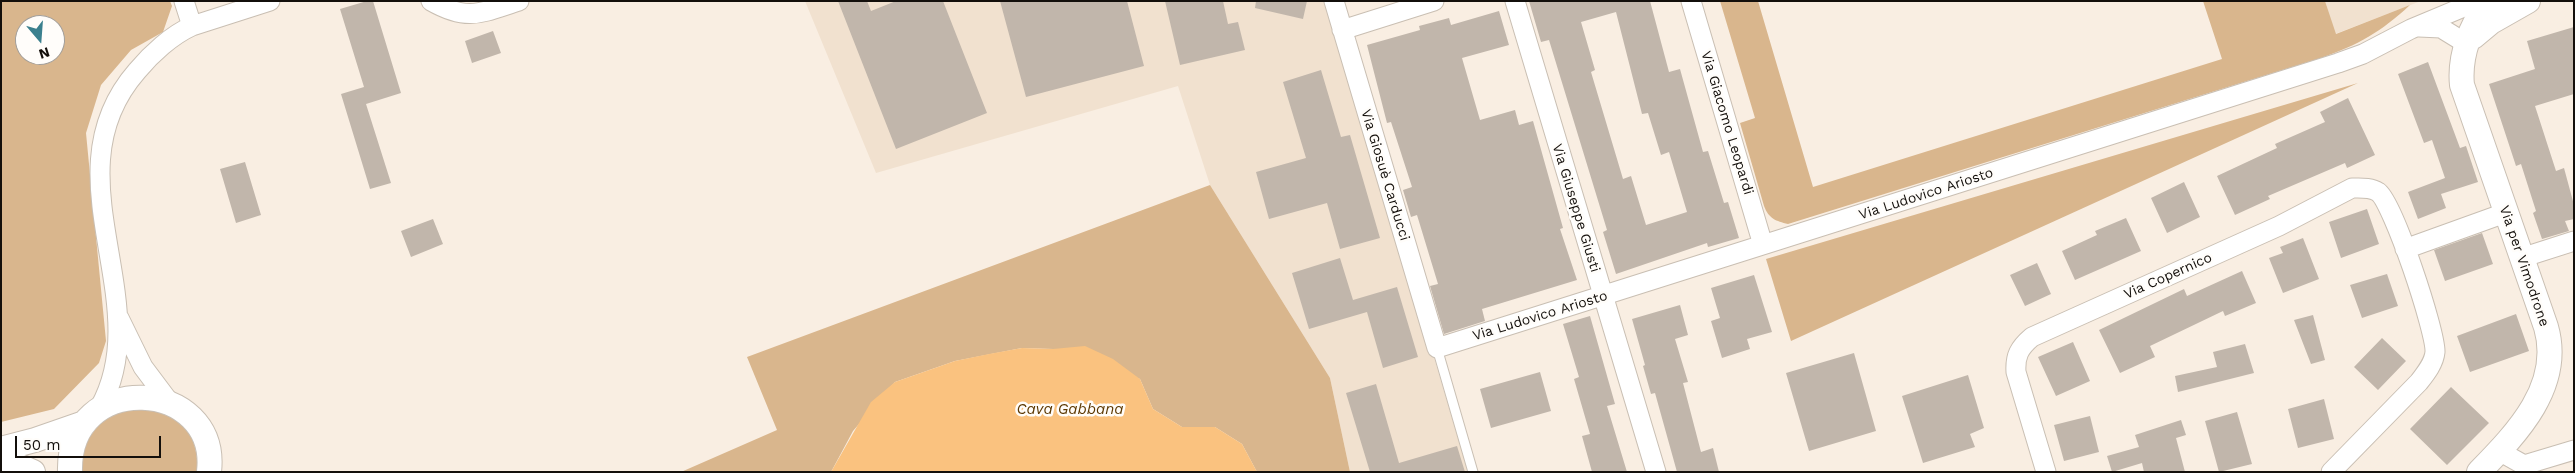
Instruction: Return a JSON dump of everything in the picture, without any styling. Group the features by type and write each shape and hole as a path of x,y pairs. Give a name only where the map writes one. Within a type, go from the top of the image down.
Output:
{"street":[{"path":"184,1 192,26"},
{"path":"70,472 69,458 74,440 108,392 113,374 117,312 98,172 103,130 117,99 134,73 168,42 192,26 270,1"},
{"path":"431,1 451,12 467,15 520,1"},
{"name":"Via Giosuè Carducci","path":"1334,1 1438,348"},
{"path":"1342,30 1434,1"},
{"name":"Via Giuseppe Giusti","path":"1515,1 1656,472"},
{"name":"Via Giacomo Leopardi","path":"1691,1 1763,245"},
{"name":"Via Ludovico Ariosto","path":"1438,348 2338,63 2362,54 2411,29 2478,1"},
{"path":"2467,44 2507,4"},
{"name":"Via Ludovico Ariosto","path":"2411,29 2441,28 2467,44"},
{"name":"Via per Vimodrone","path":"2467,44 2462,61 2462,85 2548,334 2549,366 2546,380 2530,412 2499,451 2479,472"},
{"name":"Via Copernico","path":"2046,472 2016,372 2015,358 2022,346 2032,337 2279,226 2352,188 2365,188 2379,192 2388,206 2405,249 2434,337 2435,353 2429,370 2420,382 2331,472"},
{"path":"2405,249 2505,213"},
{"path":"2521,258 2574,242"},
{"path":"117,312 140,362 170,402 186,413 198,428 207,445 209,472"},
{"path":"1,449 35,440 92,415 117,400 134,396 152,397 170,402"},
{"path":"2499,451 2525,468 2574,450"},
{"path":"1,458 33,472"}],"lane":[{"path":"1438,348 1474,472"}],"shaded area":[{"path":"1,1 170,1 172,6 163,32 131,50 101,85 86,133 106,341 99,363 54,409 1,422"},
{"path":"805,1 1328,1 1468,472 1350,472 1330,378 1210,185 1178,86 876,173"},
{"path":"1720,1 1758,1 1813,187 2222,59 2203,1 2325,1 2336,34 2410,5 2389,23 2368,37 2321,58 1788,224 1773,219 1764,206 1740,123 1755,118"},
{"path":"2325,1 2421,1 2335,34"},
{"path":"2358,83 1791,341 1766,259"},
{"path":"1210,185 1330,378 1350,472 1257,472 1242,444 1215,427 1182,427 1153,409 1140,379 1053,349 1022,348 955,361 895,382 853,431 831,472 681,472 777,430 747,357"},
{"path":"137,406 164,414 182,425 194,443 198,472 81,472 84,444 105,417"}],"water":[{"name":"Cava Gabbana","path":"1085,346 1113,359 1140,379 1153,409 1182,427 1215,427 1242,444 1257,472 831,472 871,402 895,382 955,361 989,354 1022,348 1053,349"}],"building":[{"path":"373,1 401,93 366,104 391,183 370,189 341,94 364,87 340,9"},
{"path":"838,1 867,1 871,11 896,1 943,1 987,113 896,149"},
{"path":"1000,1 1127,1 1144,66 1026,97"},
{"path":"1165,1 1223,1 1228,24 1238,22 1245,50 1180,65"},
{"path":"1256,1 1307,1 1303,19 1255,8"},
{"path":"1529,1 1650,1 1669,72 1680,69 1703,152 1708,151 1724,203 1728,202 1739,238 1708,247 1707,243 1616,274 1603,232 1607,230 1549,40 1541,42","holes":["1616,12 1642,114 1648,113 1661,155 1669,152 1687,212 1646,225 1631,176 1623,179 1591,72 1595,70 1581,22"]},
{"path":"1499,11 1509,45 1462,58 1480,120 1515,110 1519,125 1533,121 1563,228 1560,229 1577,280 1482,309 1485,321 1444,334 1430,286 1438,284 1417,215 1411,217 1403,190 1412,187 1391,122 1387,123 1367,45 1420,30 1419,26 1449,18 1451,25"},
{"path":"2574,27 2574,94 2535,106 2556,171 2564,168 2574,205 2574,219 2565,221 2569,231 2542,239 2533,213 2536,211 2521,164 2516,166 2489,84 2535,69 2527,41"},
{"path":"493,31 501,53 472,63 465,41"},
{"path":"2428,62 2460,148 2466,146 2478,182 2441,194 2446,208 2418,219 2408,192 2445,178 2432,140 2424,143 2398,74"},
{"path":"1321,70 1341,137 1350,135 1380,238 1340,249 1327,203 1269,219 1256,172 1306,158 1283,82"},
{"path":"2348,98 2375,155 2347,168 2345,163 2268,196 2270,199 2235,215 2217,176 2277,148 2275,144 2325,122 2320,112"},
{"path":"245,162 261,215 236,223 220,169"},
{"path":"2184,182 2200,217 2167,233 2151,198"},
{"path":"2367,209 2379,244 2341,258 2329,222"},
{"path":"2126,218 2141,251 2075,280 2062,251 2097,235 2095,231"},
{"path":"433,219 443,244 411,257 401,231"},
{"path":"2482,233 2493,264 2445,281 2434,250"},
{"path":"2303,238 2319,279 2283,293 2269,258 2283,253 2280,247"},
{"path":"1340,258 1353,300 1397,287 1418,357 1383,368 1367,312 1309,329 1292,273"},
{"path":"2037,263 2051,294 2025,306 2010,275"},
{"path":"2242,271 2256,303 2225,316 2223,311 2150,346 2155,357 2120,373 2099,330 2184,289 2187,296"},
{"path":"2387,274 2398,306 2362,318 2350,285"},
{"path":"1754,275 1772,332 1747,339 1750,349 1722,358 1711,321 1720,318 1711,288"},
{"path":"1680,305 1688,335 1675,339 1688,382 1683,383 1701,452 1713,448 1719,472 1677,472 1655,393 1651,394 1632,319"},
{"path":"2516,314 2529,351 2470,372 2457,336"},
{"path":"2313,315 2325,360 2311,364 2294,320"},
{"path":"1590,316 1615,404 1607,406 1627,472 1592,472 1582,436 1590,434 1574,379 1579,377 1563,324"},
{"path":"2382,338 2406,361 2378,390 2354,367"},
{"path":"2073,342 2090,381 2056,396 2038,357"},
{"path":"2245,344 2254,373 2178,392 2175,376 2217,367 2213,352"},
{"path":"1854,353 1876,431 1809,451 1786,373"},
{"path":"1540,372 1551,411 1491,428 1480,389"},
{"path":"1968,375 1984,428 1970,434 1975,447 1923,463 1902,396"},
{"path":"1376,384 1399,463 1457,446 1465,472 1370,472 1346,393"},
{"path":"2451,387 2489,423 2447,465 2410,429"},
{"path":"2324,399 2334,439 2298,448 2288,409"},
{"path":"2237,412 2252,464 2219,472 2205,421"},
{"path":"2090,416 2099,452 2064,461 2054,425"},
{"path":"2181,420 2186,435 2176,438 2185,472 2144,472 2142,463 2112,472 2107,456 2139,447 2135,435"}]}
